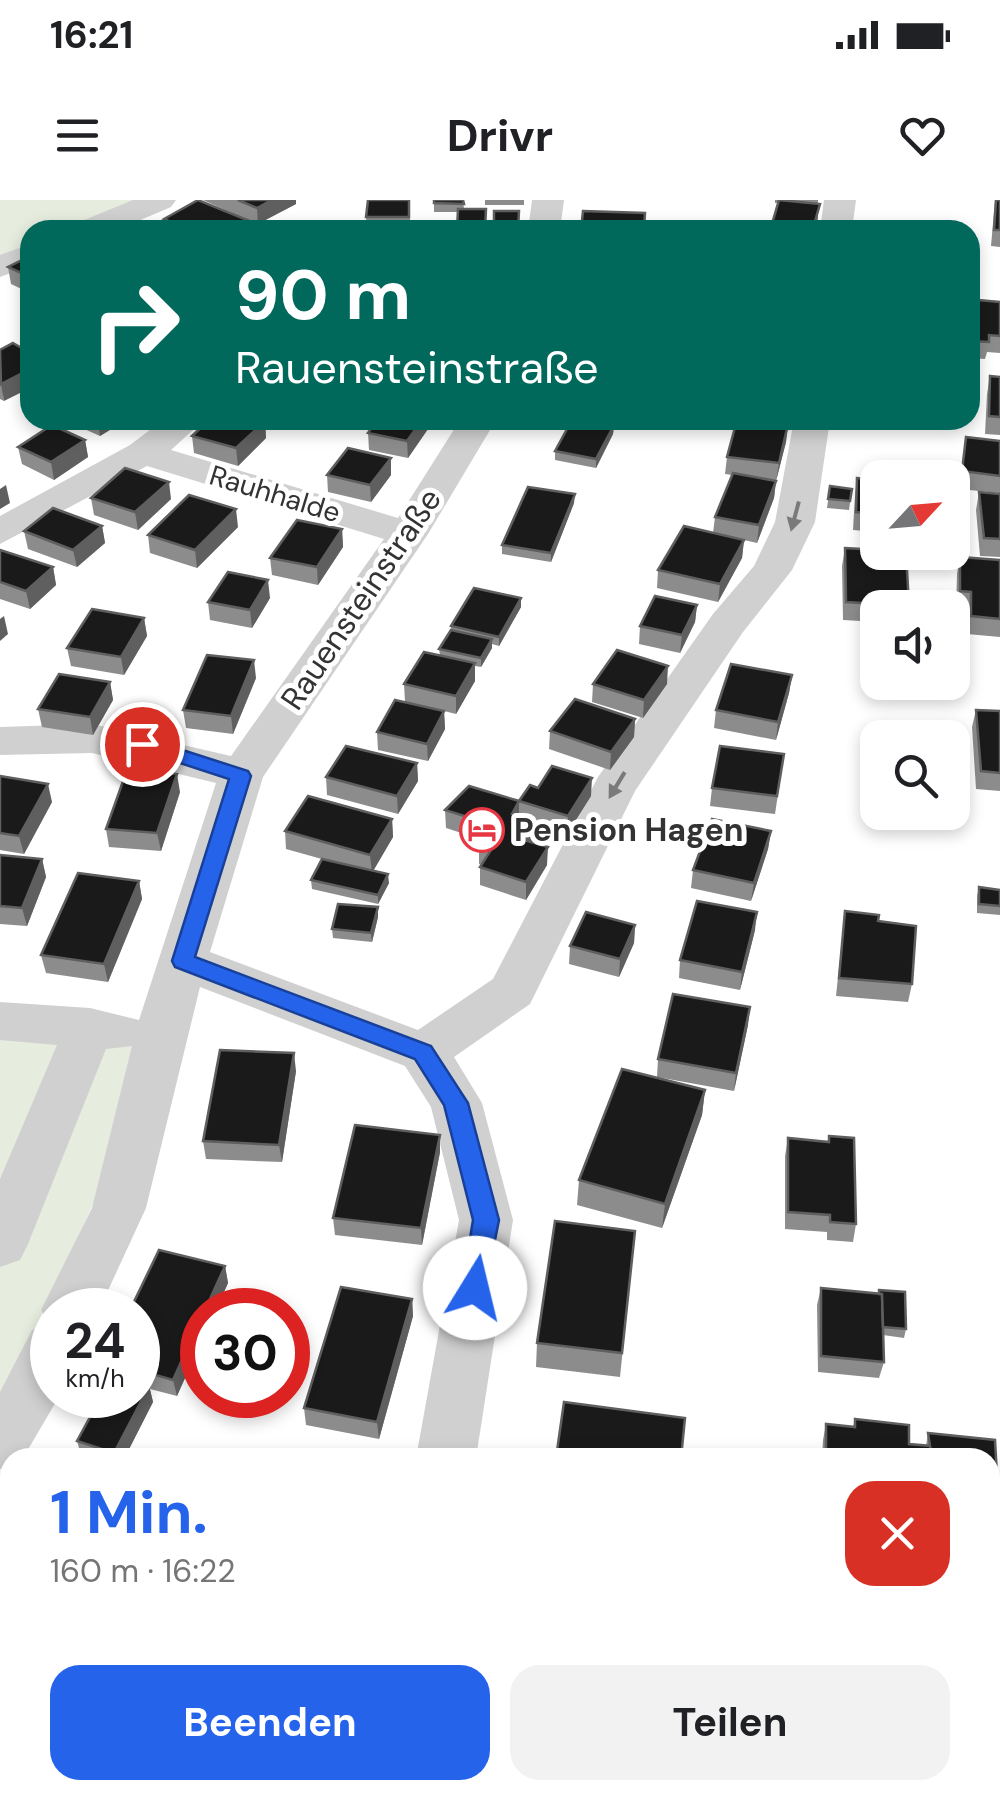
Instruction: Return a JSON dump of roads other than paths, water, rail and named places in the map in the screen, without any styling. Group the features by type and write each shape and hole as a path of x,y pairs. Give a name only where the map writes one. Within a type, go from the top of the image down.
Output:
{"street":[{"path":"113,220 160,200"},
{"name":"Rauhhalde","path":"0,532 142,454 173,430"},
{"name":"Rauensteinstraße","path":"81,1288 119,1208 160,1035 240,776 408,534 472,430"},
{"path":"423,1052 512,990 614,788 728,623 772,570 795,522 810,430"},
{"name":"Rauhhalde","path":"142,454 408,534"},
{"path":"0,741 36,735 142,744 240,776"},
{"path":"183,961 423,1052 456,1103 486,1220 448,1448"},
{"path":"0,1021 160,1035"},
{"path":"0,1244 90,1028"},
{"path":"0,1442 30,1396"}],"place":[{"name":"Pension Hagen","path":"482,830"}]}
